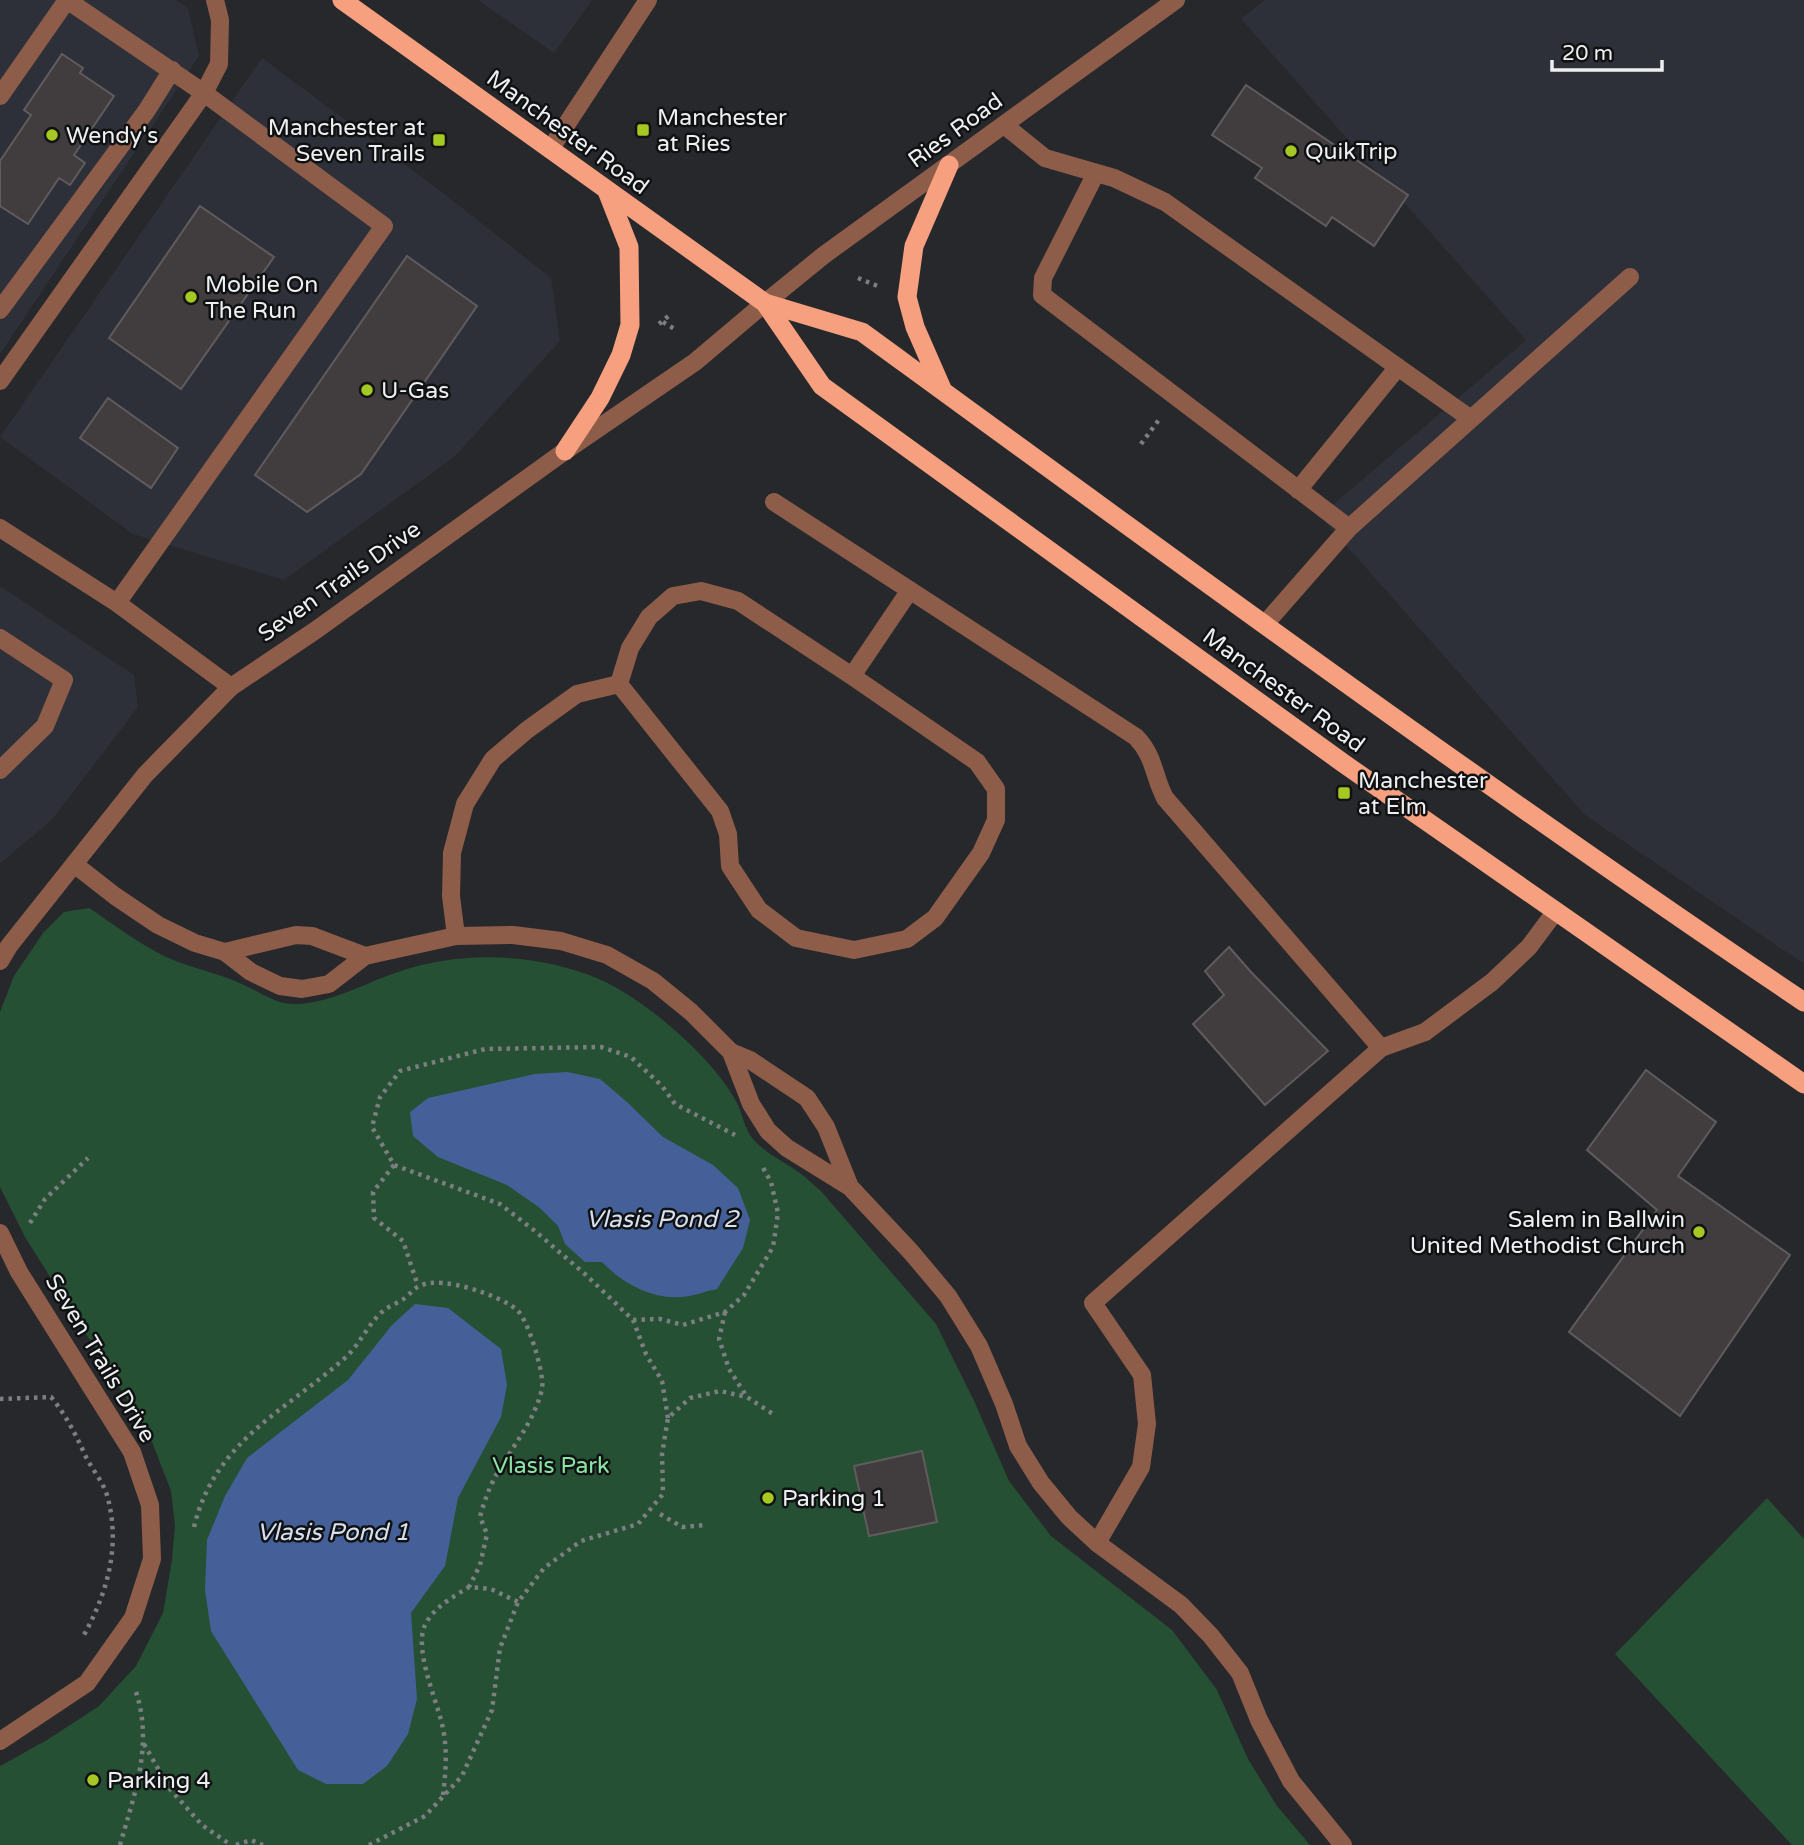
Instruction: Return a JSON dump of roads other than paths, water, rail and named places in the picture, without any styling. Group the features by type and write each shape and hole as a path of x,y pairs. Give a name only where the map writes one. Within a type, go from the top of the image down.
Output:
{"highway":[{"name":"Manchester Road","path":"350,2 765,303 862,332 1598,861 1804,1002"},
{"path":"943,392 915,327 907,297 914,246 949,165"},
{"path":"565,451 600,398 621,355 630,325 629,247 607,190"},
{"name":"Manchester Road","path":"765,303 822,386 1298,731 1804,1084"}],"street":[{"path":"0,96 67,0 172,70 384,226 117,603"},
{"path":"0,381 204,93 219,64 220,20 215,0"},
{"path":"551,148 648,0"},
{"name":"Ries Road","path":"765,303 824,255 1176,0"},
{"path":"0,310 148,110 172,70"},
{"path":"1004,125 1045,158 1114,178 1165,202 1471,419"},
{"path":"1096,173 1043,278 1042,295 1349,528"},
{"path":"1265,624 1349,528 1630,277"},
{"name":"Seven Trails Drive","path":"0,961 9,946 145,775 231,687 695,362 765,303"},
{"path":"1298,490 1398,367"},
{"path":"774,502 1136,737 1147,749 1156,780 1165,798 1381,1048"},
{"path":"0,528 117,603 231,687"},
{"path":"852,676 910,590"},
{"path":"701,591 738,601 977,762 996,789 996,820 981,853 935,918 907,939 854,950 796,938 759,910 730,866 728,834 720,811 619,684 630,648 649,617 673,596 701,591"},
{"path":"0,638 64,680 45,726 0,770"},
{"path":"456,936 451,895 452,853 465,804 493,759 527,730 577,694 619,684"},
{"path":"74,864 158,925 195,943 225,952 251,972 280,986 303,989 329,984 365,956 456,936 513,935 561,941 607,955 653,981 691,1012 731,1052 750,1060 807,1098 826,1127 850,1187"},
{"path":"1097,1544 1141,1466 1147,1424 1142,1375 1093,1303 1381,1048 1425,1032 1492,982 1529,947 1555,912"},
{"path":"225,952 296,935 312,936 365,956"},
{"path":"731,1052 751,1104 768,1131 787,1148 850,1187 948,1296 979,1346 1004,1404 1018,1446 1041,1483 1069,1517 1097,1544 1181,1605 1211,1636 1240,1673 1259,1720 1291,1781 1343,1845"},
{"name":"Seven Trails Drive","path":"0,1233 19,1272 132,1452 150,1505 152,1559 133,1618 87,1684 0,1741"}],"water":[{"name":"Vlasis Pond 2","path":"567,1072 600,1079 663,1137 713,1165 738,1188 750,1220 743,1248 717,1289 685,1297 658,1295 628,1283 602,1262 585,1262 565,1244 558,1226 540,1208 507,1185 438,1157 413,1136 410,1112 428,1098 535,1074"},
{"name":"Vlasis Pond 1","path":"415,1304 448,1308 501,1349 507,1385 501,1417 458,1498 445,1566 411,1613 417,1699 408,1734 387,1766 363,1784 326,1784 298,1770 211,1631 205,1590 207,1540 225,1496 247,1458 348,1380 392,1325"}],"place":[{"name":"Manchester at Ries","path":"643,130"},
{"name":"Wendy's","path":"52,135"},
{"name":"Manchester at Seven Trails","path":"439,140"},
{"name":"QuikTrip","path":"1291,151"},
{"name":"Mobile On The Run","path":"191,297"},
{"name":"U-Gas","path":"367,390"},
{"name":"Manchester at Elm","path":"1344,793"},
{"name":"Salem in Ballwin United Methodist Church","path":"1699,1232"},
{"name":"Parking 1","path":"768,1498"},
{"name":"Parking 4","path":"93,1780"}],"park label":[{"name":"Vlasis Park","path":"551,1465"}]}
